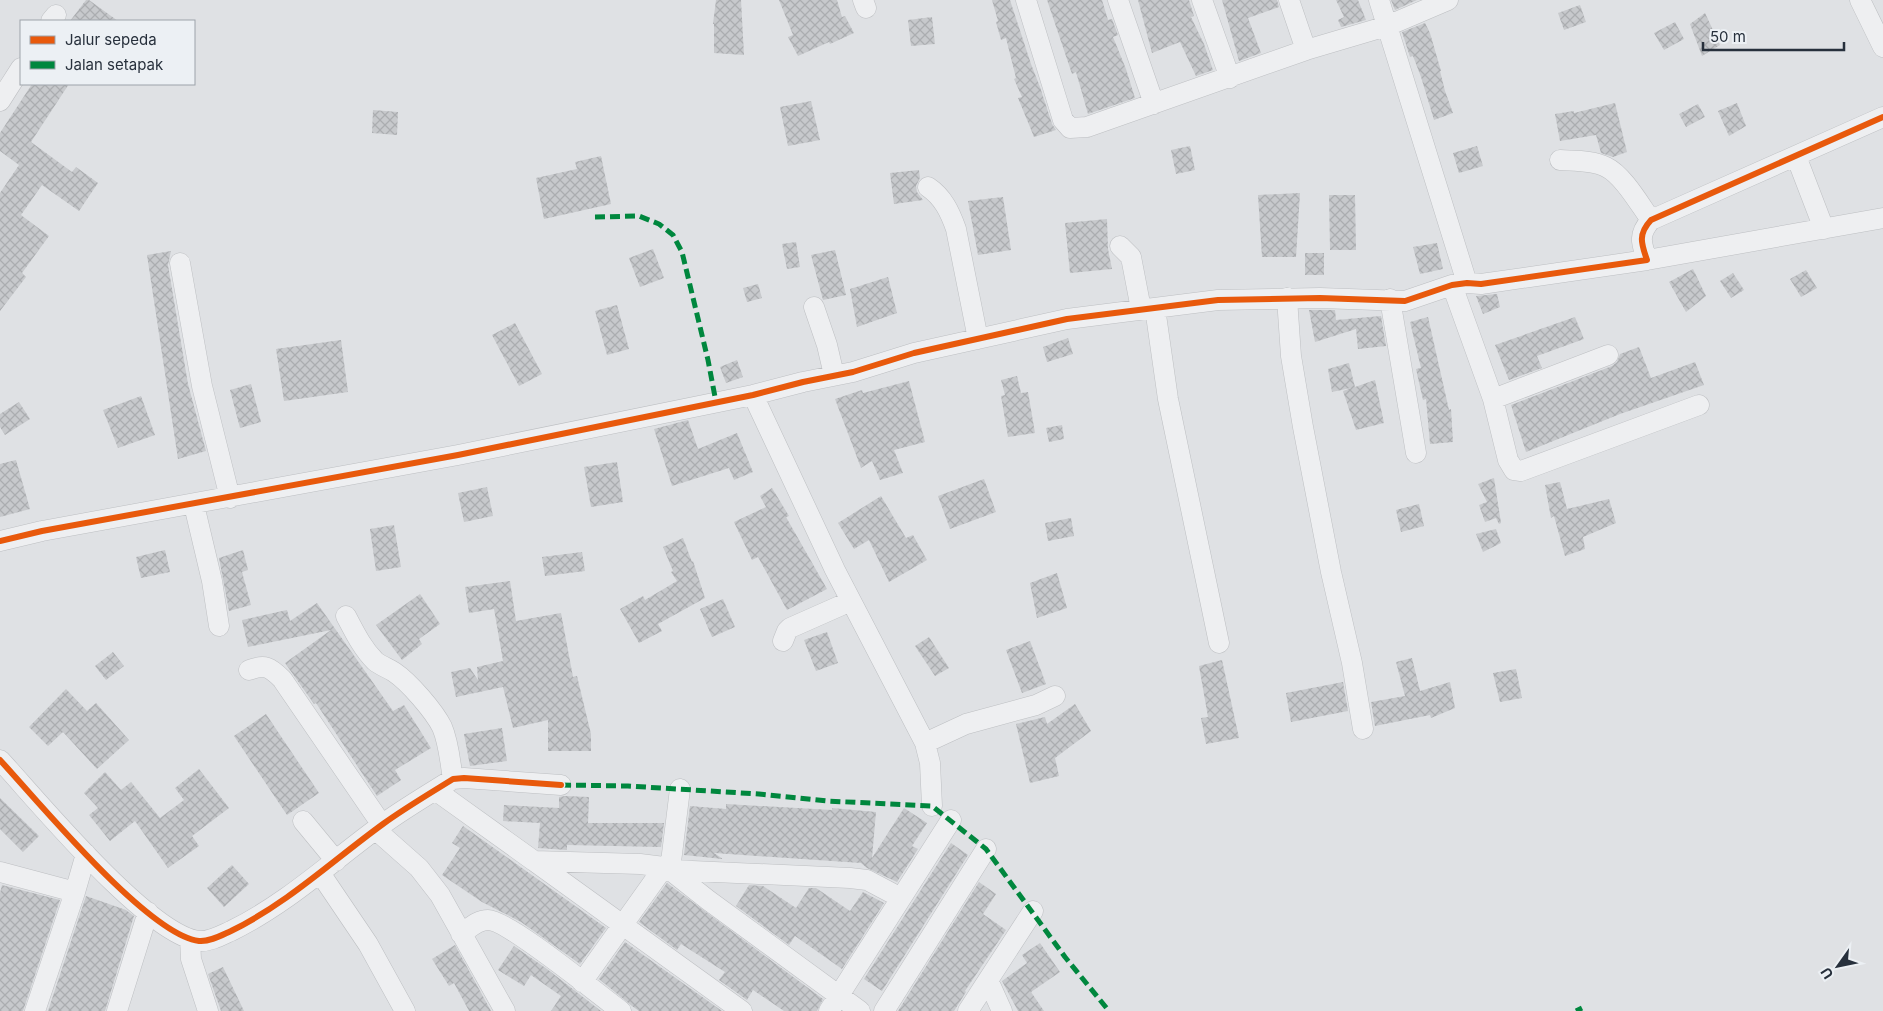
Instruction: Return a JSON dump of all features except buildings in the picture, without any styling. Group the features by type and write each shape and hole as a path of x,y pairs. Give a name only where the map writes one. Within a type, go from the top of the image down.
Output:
{"street":[{"path":"1026,0 1063,120 1070,128 1086,127 1306,50 1387,26 1448,0"},
{"path":"1118,0 1154,104"},
{"path":"1202,0 1230,78"},
{"path":"1289,0 1306,50"},
{"path":"1379,0 1493,399 1508,460 1514,470 1521,471 1699,406"},
{"path":"1860,0 1883,47"},
{"path":"0,101 20,70"},
{"path":"1647,260 1642,246 1642,235 1645,227 1651,220 1883,117"},
{"path":"1796,156 1824,228"},
{"path":"1560,160 1581,161 1606,166 1619,177 1651,220"},
{"path":"928,187 942,200 950,213 956,229 978,338"},
{"path":"0,541 42,531 194,505 458,455 753,395 853,372 914,353 1067,319 1218,300 1287,298 1405,301 1460,284 1481,284 1647,260 1883,218"},
{"path":"1120,246 1131,257 1148,308 1219,643"},
{"path":"180,263 202,386 230,498"},
{"path":"1287,298 1291,356 1303,427 1331,572 1352,663 1363,729"},
{"path":"1390,300 1416,452"},
{"path":"814,306 827,345 834,375"},
{"path":"1493,399 1608,355"},
{"path":"753,395 806,511 925,743 931,769 932,806"},
{"path":"194,505 212,581 219,626"},
{"path":"783,641 790,628 851,601"},
{"path":"346,616 363,648 384,668 394,672 429,706 442,727 447,742 453,779"},
{"path":"249,670 260,666 272,669 282,679 378,828 419,868 440,895 505,1011"},
{"path":"925,743 966,724 1036,705 1055,696"},
{"path":"0,760 86,854 119,887 170,929 190,939 202,942 217,938 252,921 320,873 378,828 453,779 464,778 561,785"},
{"path":"582,982 622,924 667,868 680,789"},
{"path":"435,790 742,1011"},
{"path":"834,1004 951,820"},
{"path":"303,822 336,861"},
{"path":"884,1011 986,849"},
{"path":"35,1011 86,854"},
{"path":"534,861 859,879 868,880 880,885 901,898"},
{"path":"667,868 834,1004 860,1011"},
{"path":"0,872 75,892"},
{"path":"320,873 368,944 405,1011"},
{"path":"968,1011 1033,911"},
{"path":"117,1011 148,912"},
{"path":"461,934 480,921 497,921 621,1011"},
{"path":"190,939 191,959 208,1011"},
{"path":"988,980 1002,1011"}],"marked path":[{"path":"595,217 639,216 659,224 673,235 682,252 716,402"},
{"path":"561,785 628,786 759,794 827,801 932,806 986,849 1065,957 1109,1011"},
{"path":"1576,1011 1582,1008"}],"cycle path":[{"path":"0,541 42,531 458,455 753,395 853,372 914,353 1067,319 1218,300 1320,298 1405,301 1452,285 1481,284 1647,260 1643,249 1642,234 1651,220 1883,117"},
{"path":"0,760 66,834 124,892 152,916 177,933 199,941 212,939 224,934 272,908 383,824 453,779 464,778 561,785"}]}
